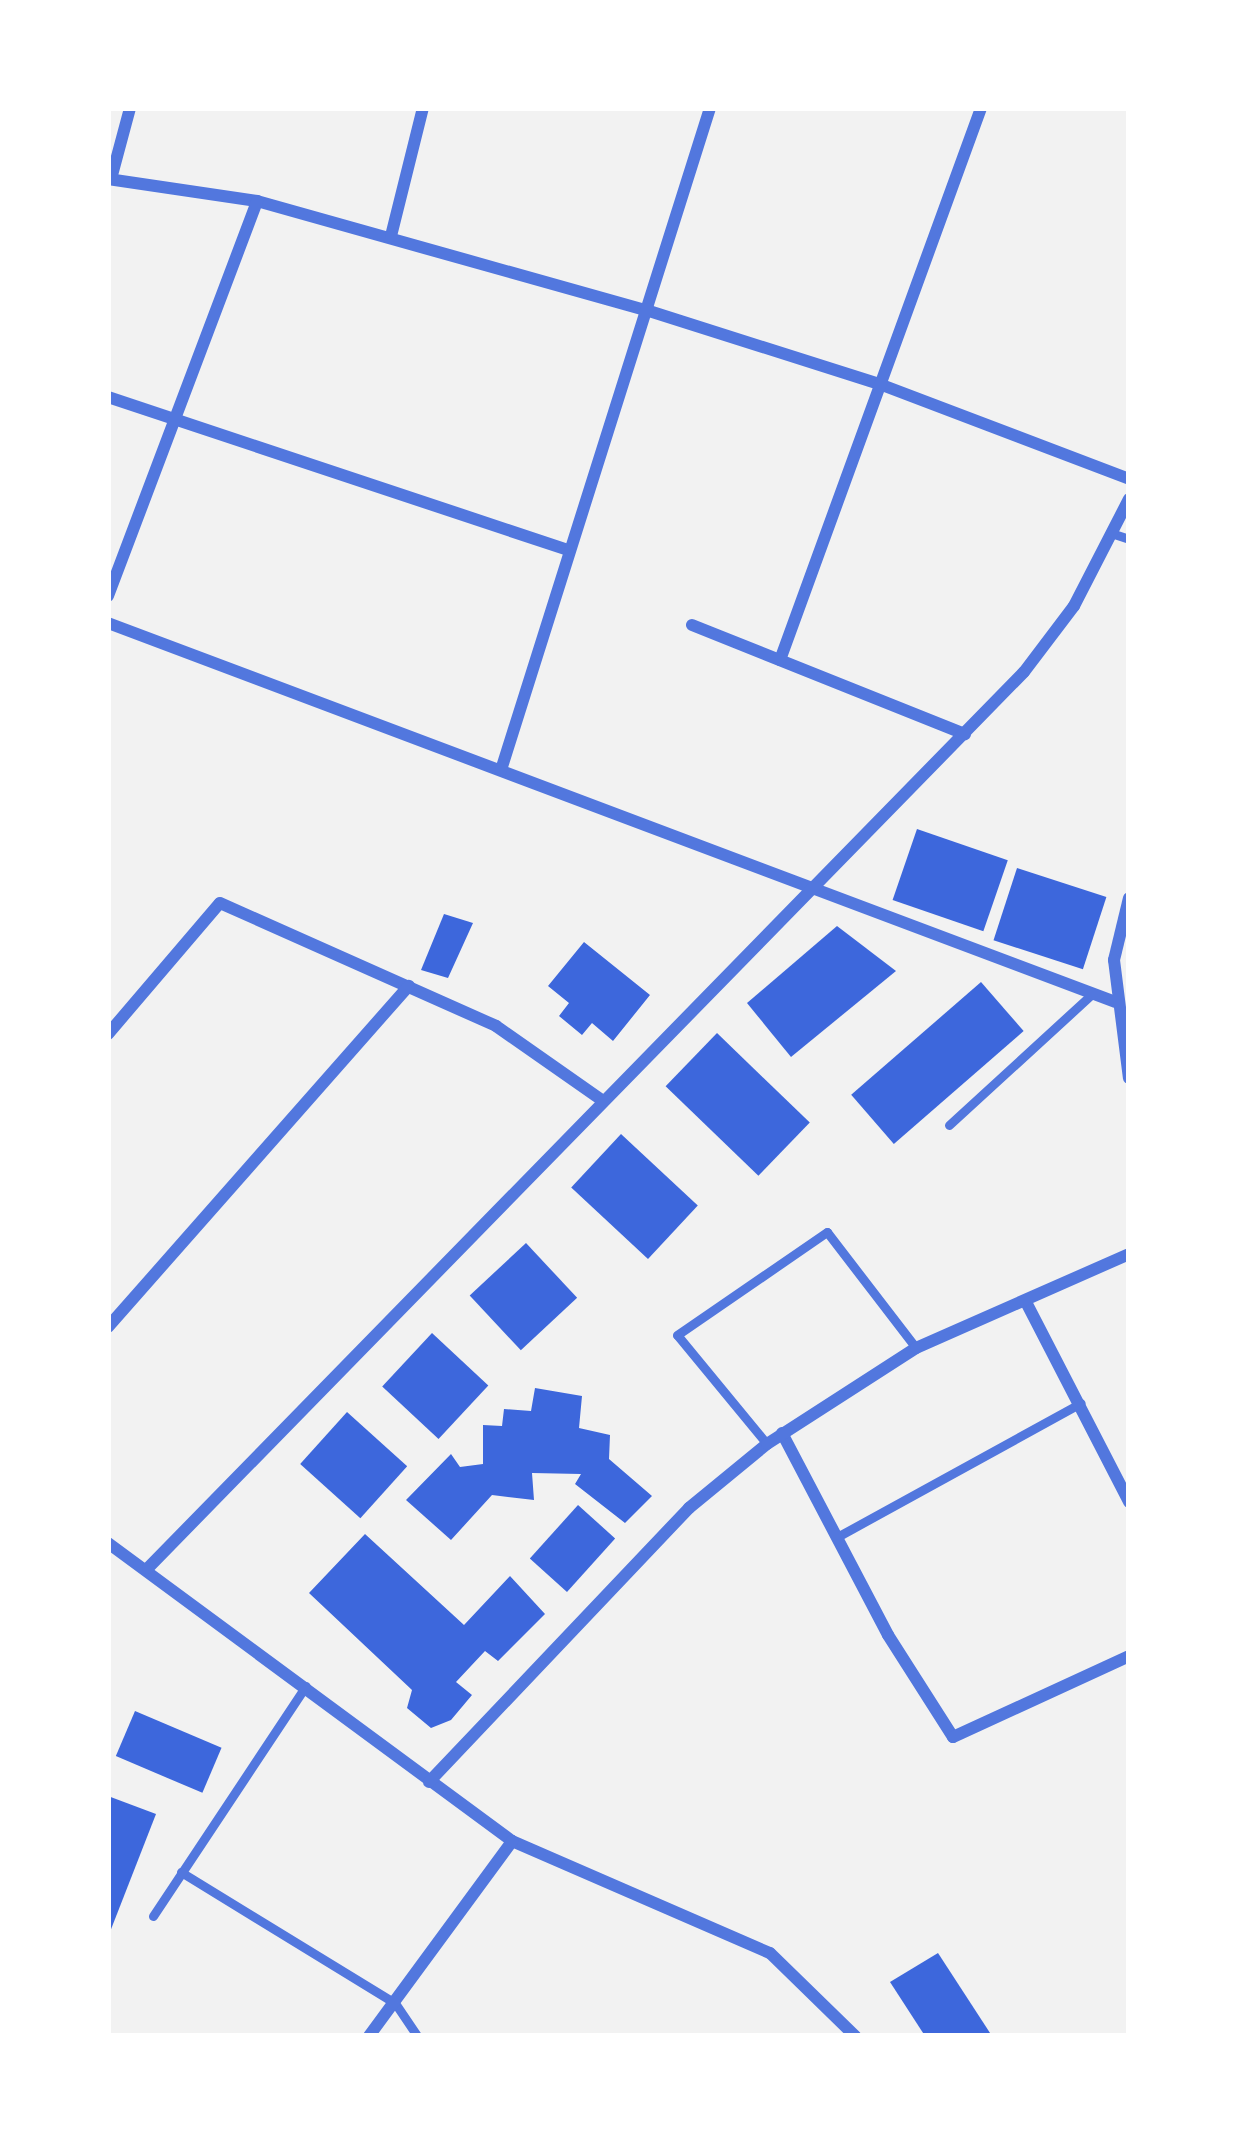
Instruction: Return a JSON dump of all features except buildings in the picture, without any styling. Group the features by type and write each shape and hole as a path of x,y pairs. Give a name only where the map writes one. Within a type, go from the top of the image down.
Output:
{"street":[{"path":"130,108 110,179 257,201 646,310 882,386 1129,479"},
{"path":"391,236 423,108"},
{"path":"501,770 710,108"},
{"path":"780,660 981,108"},
{"path":"108,596 257,201"},
{"path":"108,397 569,550"},
{"path":"148,1568 965,734 1074,606 1129,499"},
{"path":"108,623 810,892 1115,1002"},
{"path":"692,625 965,734"},
{"path":"1129,898 1114,960 1115,1002 1129,1078"},
{"path":"108,1034 220,903 496,1026 603,1101"},
{"path":"108,1327 409,986"},
{"path":"429,1782 689,1508 767,1444 916,1348 1027,1304 1129,1254"},
{"path":"1027,1304 1129,1502"},
{"path":"782,1433 953,1737 1129,1655"},
{"path":"108,1543 307,1685 512,1841 770,1953 855,2036"},
{"path":"369,2036 512,1841"}],"lane":[{"path":"1114,534 1129,539"},
{"path":"949,1125 1093,993"},
{"path":"767,1444 677,1335 826,1232 916,1348"},
{"path":"837,1537 1081,1403"},
{"path":"153,1916 307,1685"},
{"path":"181,1873 395,2003 417,2036"}]}
